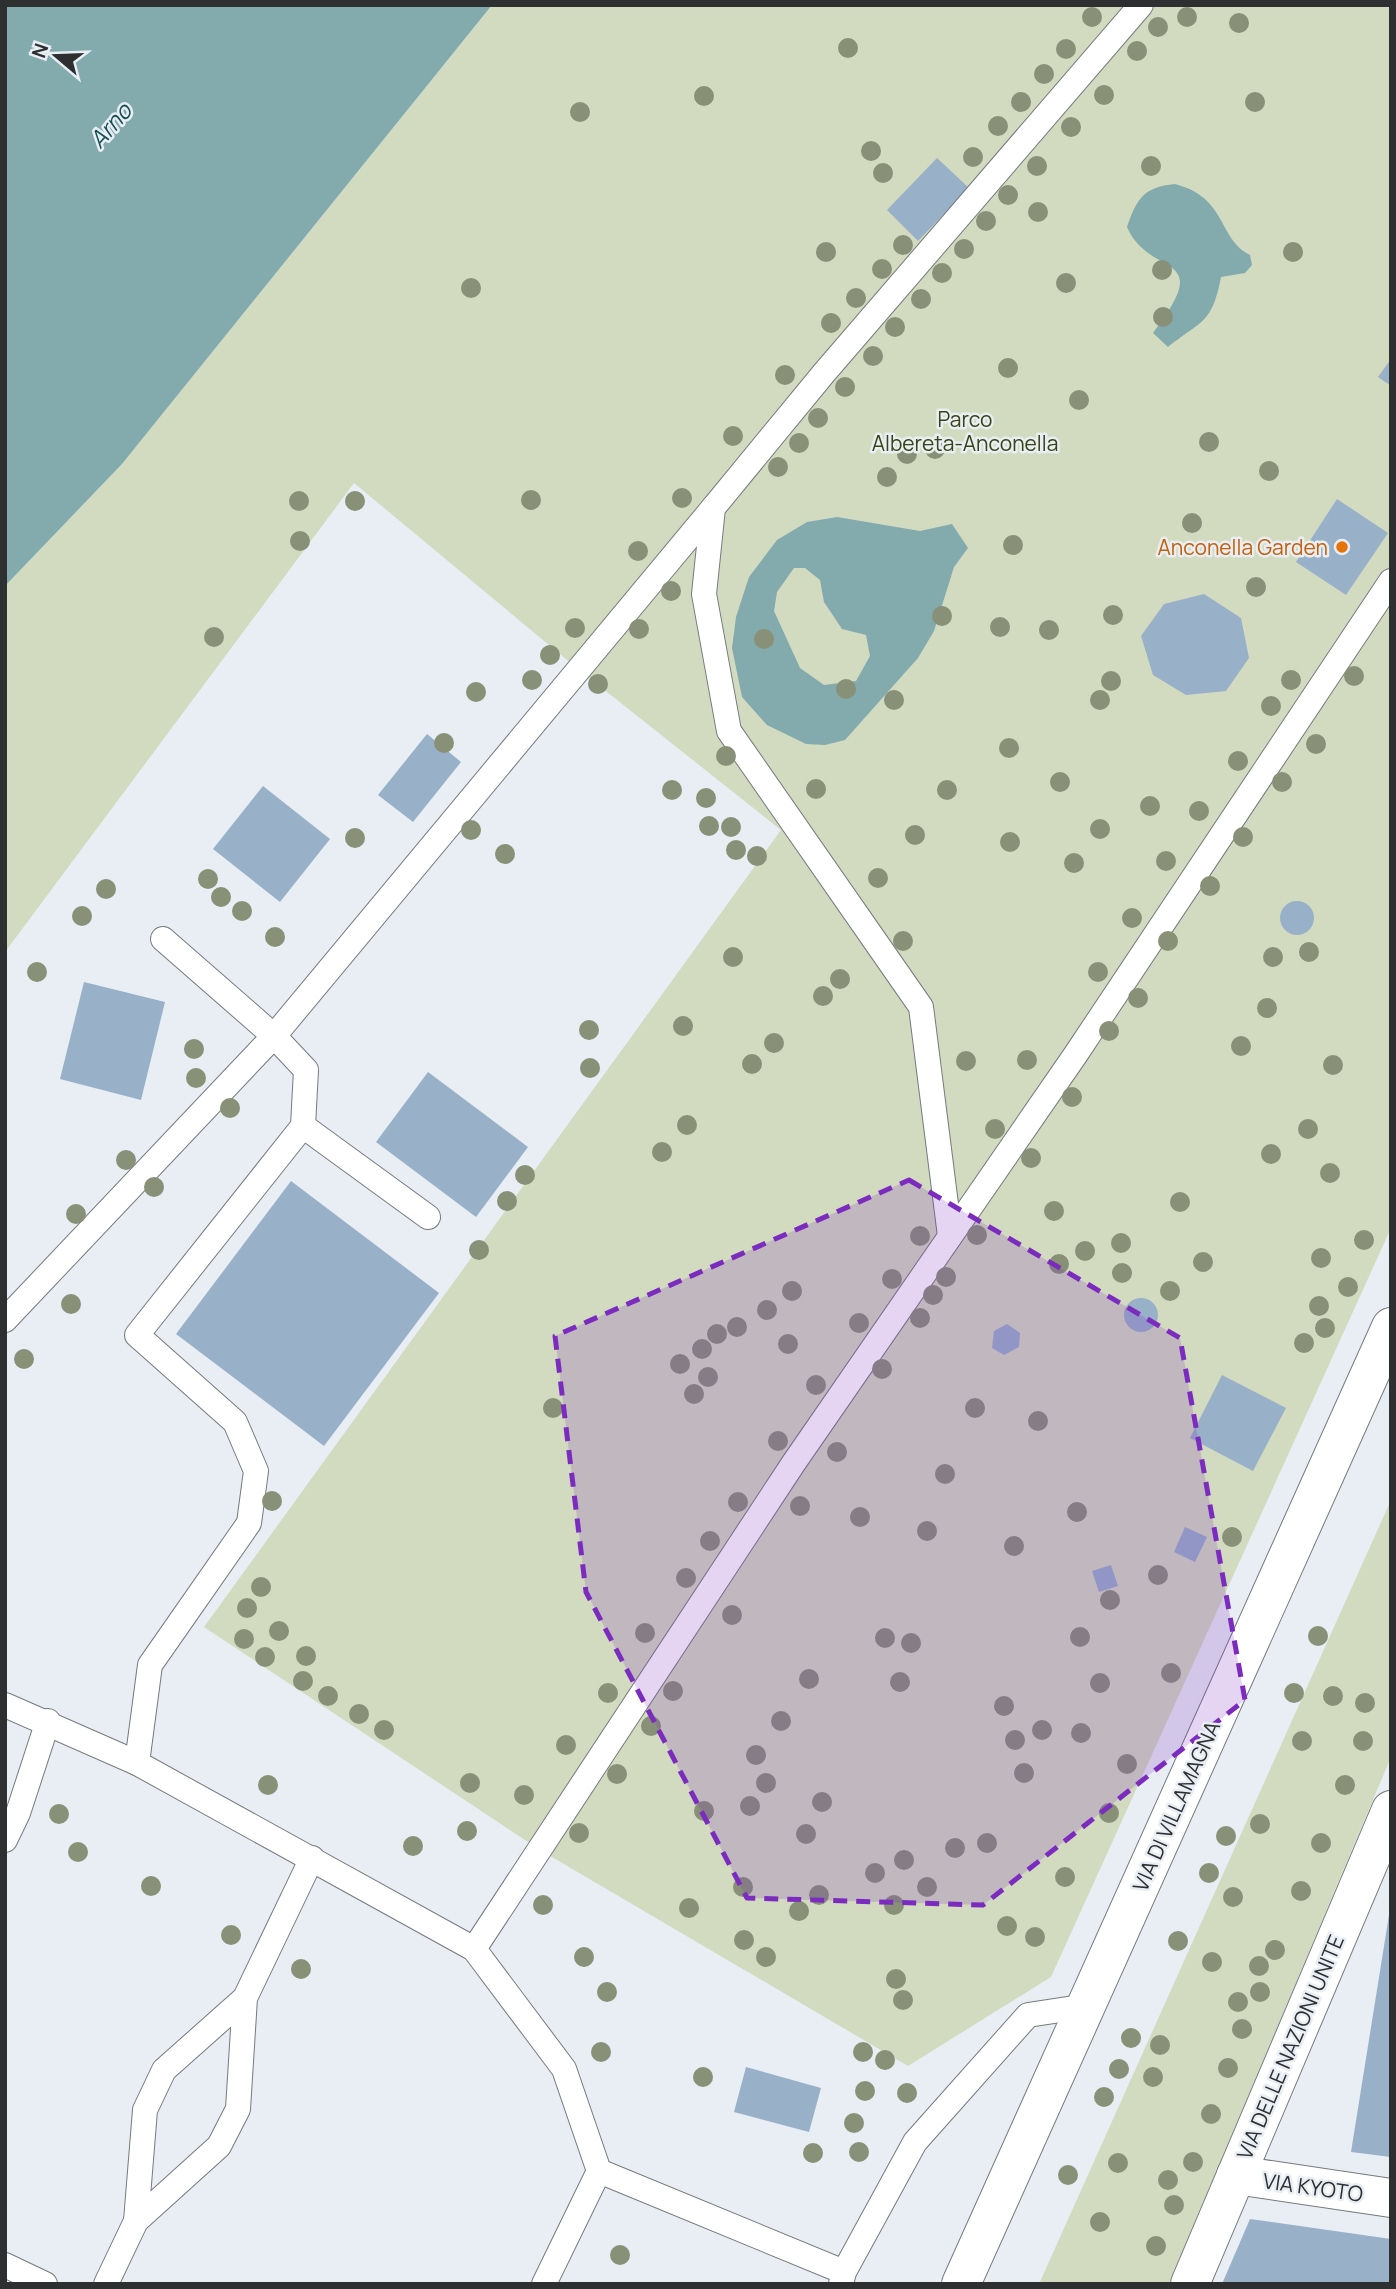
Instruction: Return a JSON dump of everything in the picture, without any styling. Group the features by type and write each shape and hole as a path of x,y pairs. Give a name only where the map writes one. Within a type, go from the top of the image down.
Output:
{"main road":[{"name":"VIA DI VILLAMAGNA","path":"961,2284 1391,1327"},
{"name":"VIA DELLE NAZIONI UNITE","path":"1190,2284 1391,1810"},
{"name":"VIA KYOTO","path":"1236,2175 1391,2198"}],"lane":[{"path":"5,1320 274,1036 824,373 1141,5"},
{"path":"713,508 704,594 729,730 921,1007 950,1236"},
{"path":"474,1949 793,1464 1076,1054 1391,581"},
{"path":"137,1763 150,1665 249,1523 256,1471 235,1422 136,1335 303,1126 306,1070 274,1036 163,939"},
{"path":"303,1126 428,1217"},
{"path":"5,1705 48,1721 137,1763 474,1949 564,2069 599,2171 544,2284"},
{"path":"5,1840 18,1813 48,1721"},
{"path":"136,2221 219,2147 238,2109 245,1998 312,1858"},
{"path":"106,2284 136,2221 145,2110 163,2070 245,1998"},
{"path":"599,2171 843,2278 915,2142 1028,2015 1087,2006"},
{"path":"5,2265 45,2284"}],"highlighted area":[{"path":"909,1180 1180,1338 1245,1700 983,1905 747,1898 586,1592 555,1336"}],"green space":[{"name":"Parco Albereta-Anconella","path":"492,5 1391,5 1391,1228 1051,1977 908,2066 540,1850 204,1627 781,830 578,669 354,483 5,952 5,586 122,464"},
{"path":"1391,1500 1391,1757 1169,2284 1039,2284"}],"water":[{"name":"Arno","path":"5,5 492,5 122,464 5,586"},
{"path":"1175,184 1192,190 1213,208 1239,248 1250,255 1252,265 1245,273 1221,277 1214,304 1204,320 1168,347 1153,333 1171,307 1179,288 1179,277 1173,268 1137,243 1127,227 1134,208 1143,196 1156,188"},
{"path":"837,517 920,531 952,524 968,548 954,567 934,631 918,658 845,740 825,745 806,744 767,725 742,697 732,648 736,617 749,577 777,540 807,522","holes":["794,568 805,568 820,580 824,602 842,629 866,635 870,656 856,681 824,685 800,668 774,611 777,592"]}],"building":[{"path":"937,158 969,188 918,241 887,210"},
{"path":"1391,359 1391,386 1378,377"},
{"name":"Anconella Garden","path":"1337,499 1388,533 1346,595 1296,562"},
{"path":"1204,594 1241,618 1249,658 1226,691 1186,695 1153,675 1141,636 1164,604"},
{"path":"427,734 461,762 413,822 378,795"},
{"path":"263,786 330,839 280,902 213,849"},
{"path":"1297,901 1309,906 1314,918 1309,930 1297,935 1285,930 1280,918 1285,906"},
{"path":"84,982 165,1002 141,1100 60,1079"},
{"path":"428,1072 528,1147 476,1217 376,1142"},
{"path":"291,1181 439,1293 324,1446 176,1334"},
{"path":"1141,1298 1153,1303 1158,1315 1153,1327 1141,1332 1129,1327 1124,1315 1129,1303"},
{"path":"1007,1324 1020,1333 1019,1347 1004,1355 992,1348 994,1331"},
{"path":"1222,1375 1286,1408 1253,1471 1190,1438"},
{"path":"1185,1527 1207,1537 1195,1562 1174,1552"},
{"path":"1111,1565 1118,1586 1099,1592 1092,1571"},
{"path":"1391,1915 1391,2157 1351,2152"},
{"path":"746,2067 821,2088 809,2132 734,2112"},
{"path":"1250,2219 1391,2239 1389,2284 1222,2284"}],"place":[{"name":"Anconella Garden","path":"1342,547"}]}
